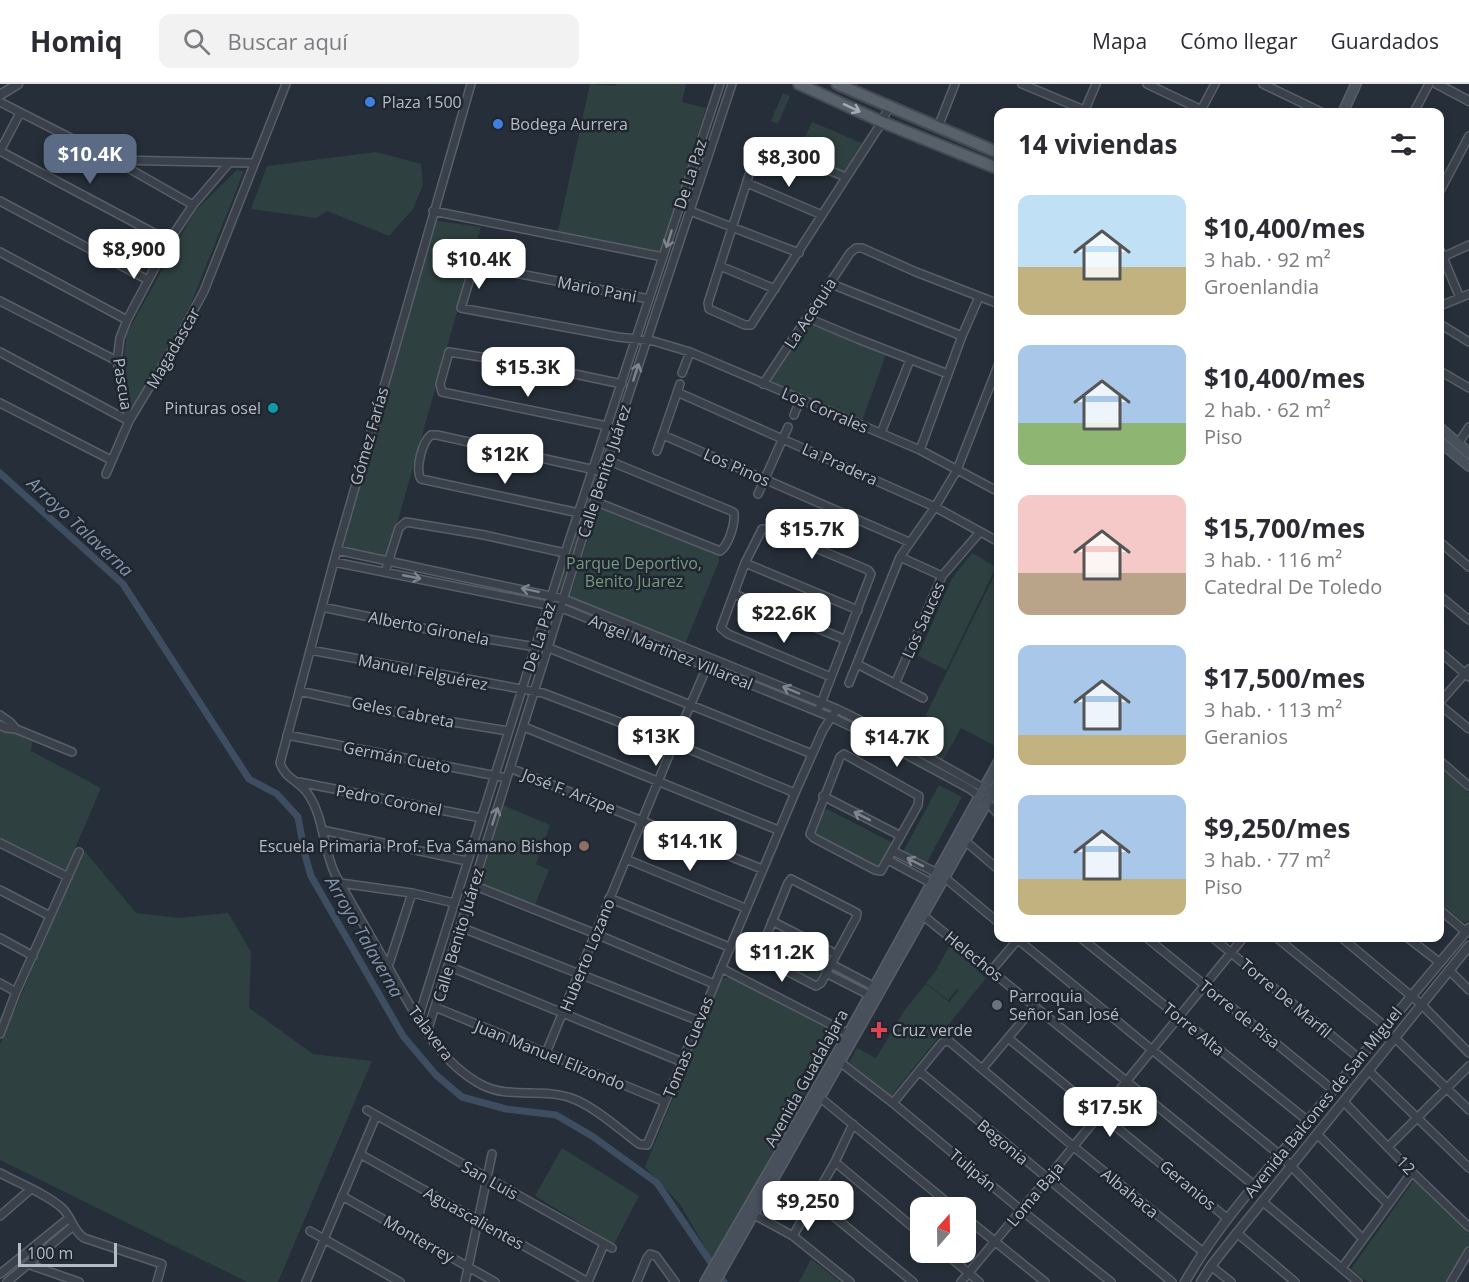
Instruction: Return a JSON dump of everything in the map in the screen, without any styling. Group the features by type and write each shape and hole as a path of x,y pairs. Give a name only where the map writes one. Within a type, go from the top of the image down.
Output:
{"main road":[{"path":"799,84 882,122 994,167"},
{"path":"837,84 994,151"},
{"path":"1345,108 1356,84"},
{"path":"954,151 962,147 994,152"},
{"path":"1444,432 1469,453"},
{"path":"1444,445 1469,466"},
{"name":"Avenida Guadalajara","path":"919,913 931,883 940,875 964,840 994,774"},
{"name":"Avenida Guadalajara","path":"709,1281 720,1272 750,1212 852,1035 876,987 985,795 994,786"},
{"name":"Avenida Guadalajara","path":"852,1035 876,987"},
{"name":"Avenida Guadalajara","path":"709,1281 715,1263 750,1212"}],"street":[{"path":"0,95 18,84"},
{"name":"Magadascar","path":"106,474 129,421 204,291 286,84"},
{"name":"Gómez Farías","path":"297,782 282,771 280,764 287,735 337,550 471,84"},
{"name":"De La Paz","path":"418,1019 565,554 720,84"},
{"name":"Calle Benito Juárez","path":"427,1032 607,460 732,84"},
{"path":"938,127 955,84"},
{"path":"1022,84 1077,108"},
{"path":"1087,108 1096,84"},
{"path":"1147,84 1194,108"},
{"path":"1204,108 1215,84"},
{"path":"1263,84 1313,108"},
{"path":"1416,108 1429,84"},
{"path":"1437,84 1469,101"},
{"path":"717,92 727,97"},
{"path":"0,102 114,160 193,205"},
{"path":"846,177 765,146 757,150 707,306 711,311 745,325 751,325 882,122 889,106"},
{"path":"20,113 0,151 169,241"},
{"path":"1444,185 1465,152 1469,136"},
{"path":"114,160 254,163"},
{"name":"Pascua","path":"129,421 117,361 120,339 127,320 169,241 193,205 229,163"},
{"path":"747,183 822,215"},
{"path":"0,201 148,280"},
{"path":"433,211 663,257"},
{"path":"690,211 799,253"},
{"path":"1444,252 1469,245"},
{"name":"La Acequia","path":"763,384 852,250 862,249 979,297"},
{"path":"0,252 127,320"},
{"path":"1444,258 1460,298"},
{"name":"Mario Pani","path":"461,308 474,265 649,299"},
{"path":"720,266 775,289"},
{"path":"830,283 962,336"},
{"path":"1444,304 1469,294"},
{"path":"920,450 962,336 979,297 994,302"},
{"path":"0,301 117,361"},
{"name":"Los Corrales","path":"461,308 646,340 690,352 920,450 994,487"},
{"path":"808,318 948,374"},
{"path":"1444,326 1469,342"},
{"path":"0,352 129,421"},
{"path":"607,426 442,392 440,384 449,352 532,364 622,384"},
{"path":"682,373 690,352"},
{"path":"881,433 910,360"},
{"path":"1444,373 1469,388"},
{"path":"849,683 900,556 935,507 957,470 994,376"},
{"path":"657,450 680,384"},
{"name":"La Pradera","path":"677,392 935,507 994,539"},
{"path":"794,414 800,400"},
{"path":"1,405 111,460"},
{"path":"758,494 788,427"},
{"path":"1458,444 1469,427"},
{"path":"579,513 426,481 418,472 425,441 430,435 437,435 604,472"},
{"name":"Los Pinos","path":"663,435 909,542"},
{"path":"594,501 716,550 725,546 735,516 731,511 607,460"},
{"path":"385,572 399,528 402,524 412,521 565,554"},
{"path":"818,712 871,577 870,572 766,528 759,533 746,563 722,624 723,631 831,677"},
{"name":"Los Sauces","path":"895,684 942,576 980,532"},
{"path":"1444,545 1469,567"},
{"path":"337,550 564,599 837,709 884,732 985,795 994,807"},
{"path":"900,556 942,576"},
{"name":"Angel Martinez Villareal","path":"334,562 562,608 831,717 985,795"},
{"path":"746,563 858,610"},
{"path":"734,594 846,639"},
{"path":"1444,599 1469,620"},
{"name":"Alberto Gironela","path":"322,607 427,629 536,647"},
{"path":"549,648 812,754"},
{"name":"Manuel Felguérez","path":"310,650 535,692 674,743 795,793"},
{"path":"1444,655 1468,673 1444,699"},
{"name":"Huberto Lozano","path":"546,1053 711,657"},
{"path":"857,664 923,698"},
{"name":"Geles Cabreta","path":"299,691 410,715 508,731"},
{"path":"1444,707 1469,729"},
{"name":"Tomas Cuevas","path":"645,1146 649,1143 778,830 812,754 837,709"},
{"path":"0,715 16,729"},
{"path":"0,725 16,729 72,752"},
{"path":"524,727 778,830"},
{"name":"Germán Cueto","path":"287,735 507,778"},
{"path":"844,754 919,796 918,805 901,836 881,871 811,836 810,831 823,796 840,757 844,754"},
{"path":"1444,764 1469,786"},
{"name":"José F. Arizpe","path":"510,768 762,869"},
{"name":"Pedro Coronel","path":"297,782 481,818"},
{"name":"Talavera","path":"297,782 311,799 322,830 329,862 340,883 418,1019 442,1052 483,1086 571,1098 645,1146"},
{"path":"823,796 901,836"},
{"path":"322,830 467,861"},
{"path":"964,840 994,866"},
{"path":"0,843 69,877"},
{"path":"893,850 940,875 994,919"},
{"path":"0,1032 79,852"},
{"path":"626,859 745,908"},
{"path":"888,860 931,883"},
{"path":"794,879 857,914 836,954 816,986 760,957 760,951 788,883 794,879"},
{"path":"340,883 412,893 454,903"},
{"path":"472,885 714,984"},
{"path":"0,890 50,916"},
{"path":"388,967 412,893"},
{"path":"609,898 729,947"},
{"path":"1444,912 1467,930"},
{"name":"Helechos","path":"919,913 1255,1186"},
{"path":"772,921 836,954"},
{"path":"460,927 699,1021"},
{"name":"Avenida Balcones de San Miguel","path":"1185,1282 1203,1252 1228,1219 1467,930"},
{"path":"0,938 33,956"},
{"path":"992,970 1015,942"},
{"path":"1023,942 1280,1155 1363,1239"},
{"name":"Torre Alta","path":"1085,942 1308,1121"},
{"name":"Torre de Pisa","path":"1152,942 1333,1090"},
{"name":"Torre De Marfil","path":"1218,942 1360,1059"},
{"name":"Loma Baja","path":"961,1282 1074,1147 1240,942"},
{"path":"1282,942 1386,1027"},
{"path":"1347,942 1411,995 1469,1053"},
{"path":"1413,942 1439,962"},
{"name":"Avenida Balcones de San Miguel","path":"1201,1282 1262,1201 1469,946"},
{"path":"831,964 876,987"},
{"path":"447,966 682,1062"},
{"path":"721,968 852,1035"},
{"path":"1449,970 1469,990"},
{"path":"826,973 876,987"},
{"path":"0,983 16,992"},
{"name":"Juan Manuel Elizondo","path":"435,1007 665,1102"},
{"path":"982,1069 1034,1007"},
{"name":"Geranios","path":"1008,1038 1228,1219"},
{"path":"1395,1038 1469,1110"},
{"name":"Albahaca","path":"919,1071 942,1043 947,1041 1203,1252"},
{"name":"Tulipán","path":"838,1060 1111,1282"},
{"path":"1388,1147 1469,1066"},
{"path":"893,1103 919,1071"},
{"name":"Begonia","path":"919,1071 1172,1282"},
{"path":"1369,1071 1469,1168"},
{"path":"818,1095 941,1197"},
{"name":"12","path":"1344,1102 1469,1227"},
{"name":"San Luis","path":"367,1110 612,1248"},
{"path":"306,1282 376,1116"},
{"path":"793,1236 835,1162 853,1124"},
{"path":"1317,1134 1388,1204"},
{"name":"Aguascalientes","path":"360,1154 588,1282"},
{"path":"465,1282 492,1154"},
{"path":"835,1162 910,1225"},
{"path":"1342,1268 1412,1172"},
{"path":"0,1173 57,1204 69,1218 72,1227 84,1238 162,1264 157,1282"},
{"path":"0,1216 31,1189"},
{"name":"Monterrey","path":"342,1196 495,1282"},
{"path":"814,1200 913,1282"},
{"path":"1262,1201 1358,1282"},
{"path":"750,1212 793,1236 850,1282"},
{"path":"0,1274 69,1218"},
{"path":"976,1226 1045,1282"},
{"path":"8,1282 72,1227"},
{"path":"310,1232 400,1282"},
{"path":"1237,1233 1295,1282"},
{"path":"588,1282 604,1244"},
{"path":"1451,1282 1469,1251"},
{"path":"637,1282 650,1254 656,1256 675,1282"},
{"path":"957,1263 979,1282"},
{"path":"30,1265 79,1282"},
{"path":"1211,1266 1231,1282"}],"green space":[{"path":"590,84 615,86 616,84 686,84 682,102 706,108 661,251 653,253 558,231"},
{"path":"783,93 790,96 778,124 771,121"},
{"path":"812,122 862,143 845,171 798,152"},
{"path":"376,152 421,164 423,185 413,209 389,236 327,211 316,218 251,209 267,166"},
{"path":"237,170 244,171 190,306 132,414 124,357 127,333 195,211"},
{"path":"438,221 481,227 387,559 343,548 432,226"},
{"path":"807,325 886,354 862,421 772,382 771,379"},
{"path":"595,478 599,479 565,592 557,589"},
{"name":"Parque Deportivo, Benito Juarez","path":"600,509 719,556 719,561 685,644 573,601 570,595 597,511"},
{"path":"972,553 994,566 994,571 946,670 918,656 952,578"},
{"path":"994,576 994,745 961,728 943,760 912,743"},
{"path":"0,729 26,735 33,740 31,751 101,788 65,872 0,839"},
{"path":"1444,771 1469,793 1469,920 1463,922 1444,906"},
{"path":"939,785 962,797 925,866 902,854"},
{"path":"503,805 550,825 536,864 549,870 534,907 482,887 478,883"},
{"path":"827,809 891,842 892,845 879,870 814,835"},
{"path":"83,849 136,913 179,918 228,913 251,952 249,1008 313,1054 372,1061 278,1282 247,1282 0,1160 0,1045"},
{"path":"780,930 828,955 816,982 766,957"},
{"path":"950,945 986,978 891,1096 849,1062 857,1048 876,1058 906,1008 926,984 949,1002 959,990 957,989 948,1000 926,983"},
{"path":"731,978 832,1031 835,1039 713,1261 680,1204 645,1167 721,980"},
{"path":"562,1148 639,1196 614,1244 535,1196"},
{"path":"1414,1180 1469,1233 1469,1245 1447,1282 1367,1282 1351,1269"},
{"path":"811,1259 840,1282 799,1282"}],"waterway":[{"name":"Arroyo Talaverna","path":"0,473 123,584 249,779 277,794 298,817 311,876 403,1036 436,1075 462,1097 506,1109 556,1115 592,1136 657,1183 724,1282"}],"place":[{"name":"Plaza 1500","path":"370,102"},
{"name":"Bodega Aurrera","path":"498,124"},
{"name":"Pinturas osel","path":"273,408"},
{"name":"Escuela Primaria Prof. Eva Sámano Bishop","path":"584,846"},
{"name":"Parroquia Señor San José","path":"997,1005"},
{"name":"Cruz verde","path":"879,1030"}]}
